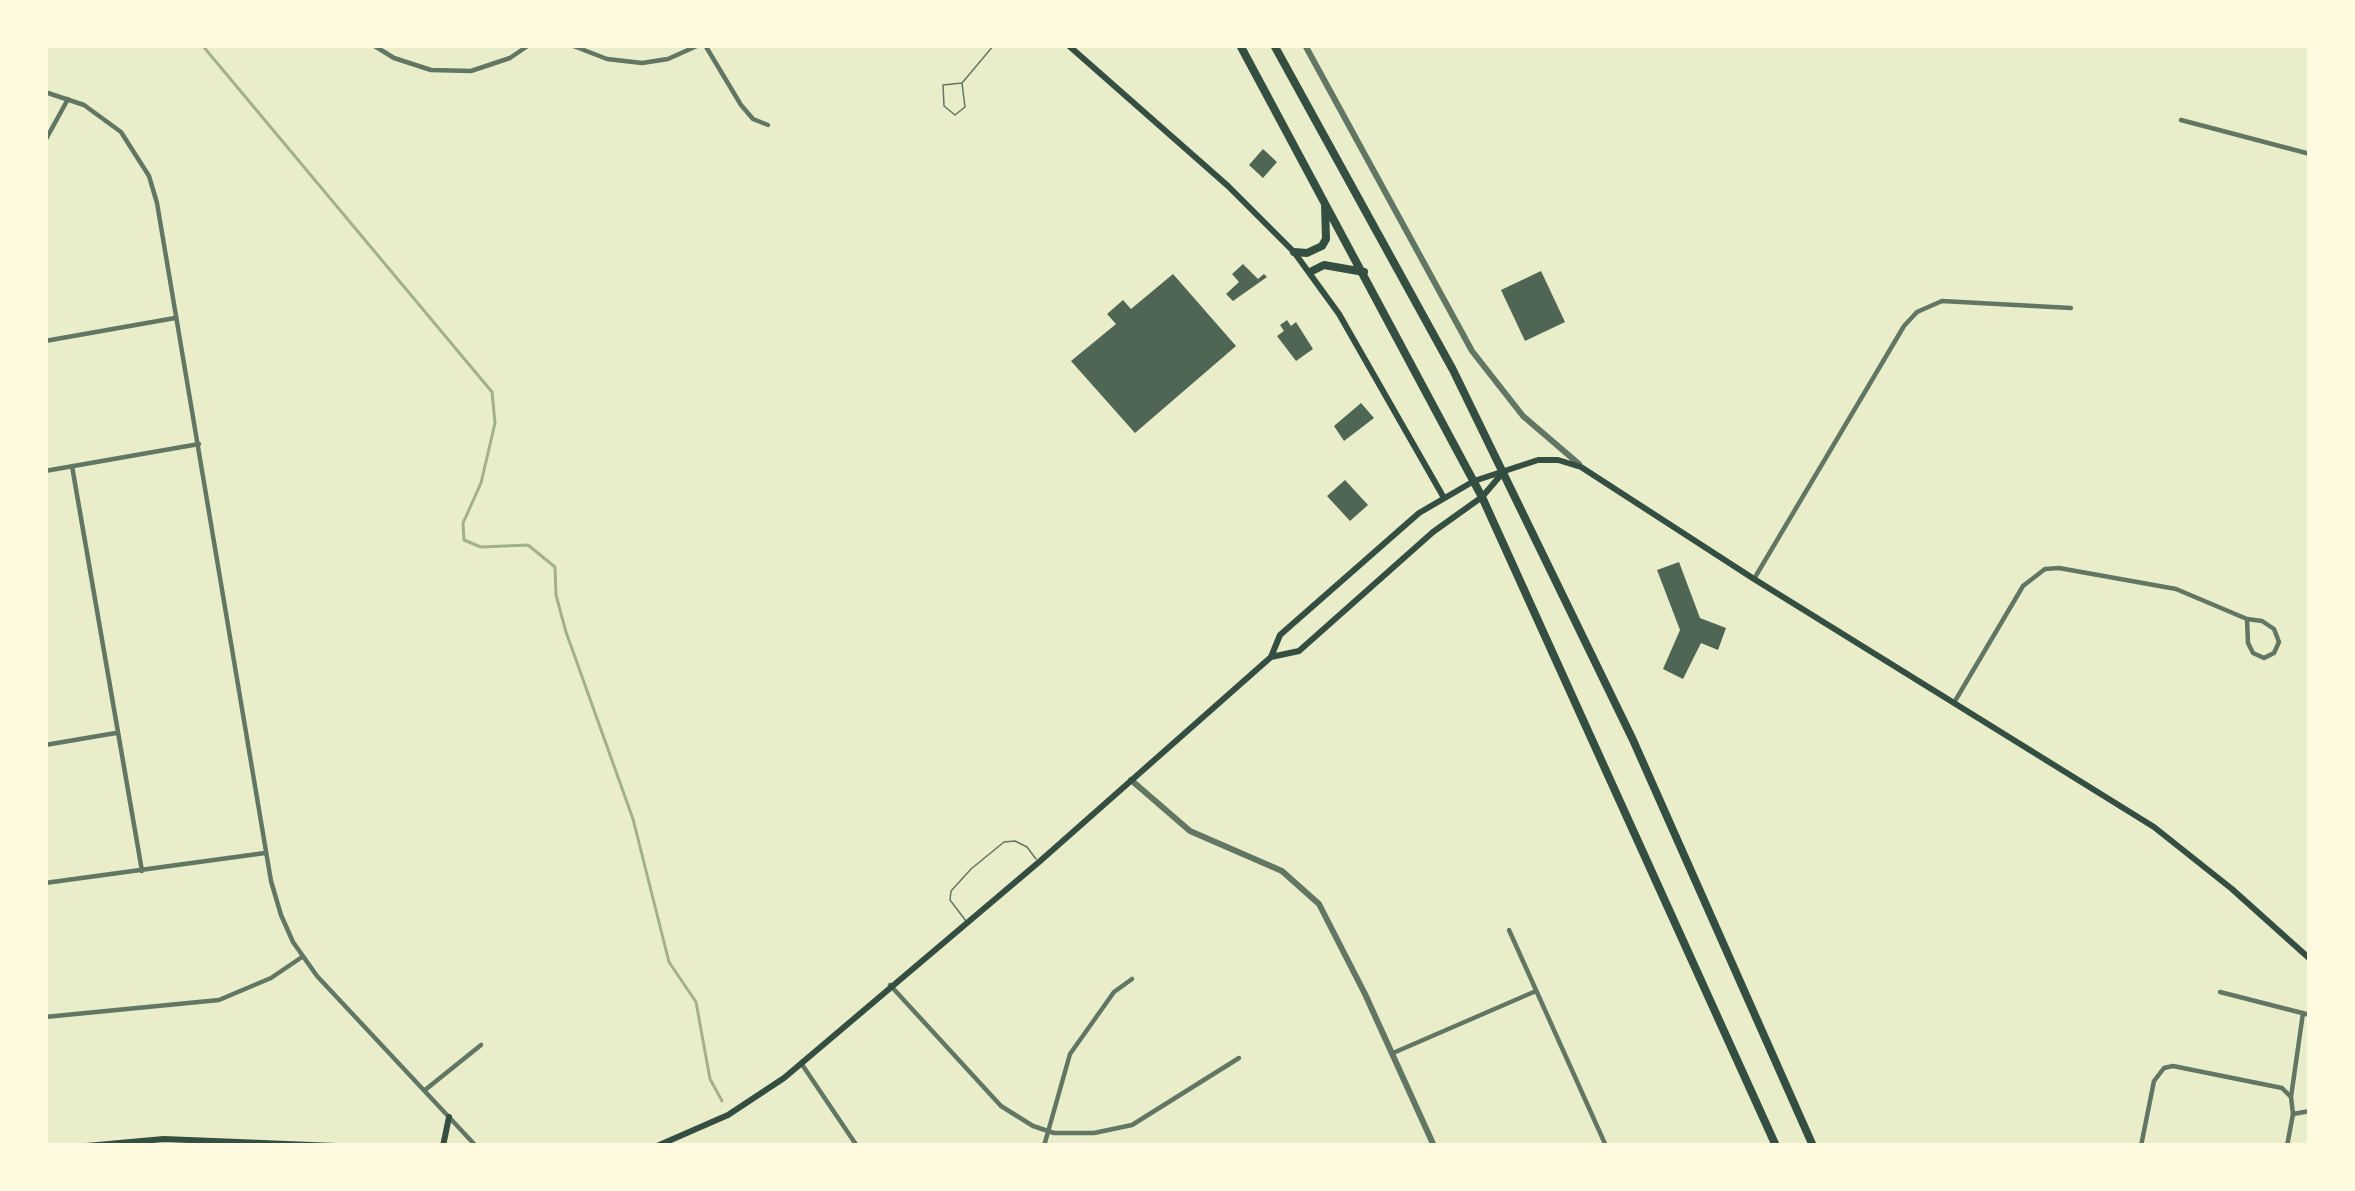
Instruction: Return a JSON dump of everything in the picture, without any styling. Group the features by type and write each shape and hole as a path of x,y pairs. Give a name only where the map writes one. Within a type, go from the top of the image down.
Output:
{"highway":[{"path":"1240,45 1482,497 1776,1146"},
{"path":"1274,45 1453,370 1633,740 1814,1146"},
{"path":"1294,252 1307,253 1322,246 1325,203"},
{"path":"1310,272 1324,265 1364,272"}],"main road":[{"path":"1068,45 1228,186 1294,252 1340,314 1444,498"},
{"path":"657,1146 728,1115 801,1064 1271,657 1280,635 1419,513 1474,482 1538,460 1582,467 1754,580 2154,827 2214,873 2310,959"},
{"path":"1271,657 1299,651 1433,532 1482,497 1502,473"},
{"path":"443,1146 449,1117"},
{"path":"86,1146 188,1139 336,1146"}],"street":[{"path":"373,45 394,58 431,70 471,71 510,58 529,45"},
{"path":"571,45 607,59 642,63 668,59 702,45 741,105 753,119 768,125"},
{"path":"1305,45 1472,351 1523,416 1582,467"},
{"path":"45,92 103,116 122,132 149,176 158,203 266,853 281,915 302,957 476,1146"},
{"path":"45,141 68,99"},
{"path":"2181,120 2310,154"},
{"path":"1754,580 1904,326 1917,312 1942,301 2072,308"},
{"path":"45,341 177,318"},
{"path":"45,471 200,444"},
{"path":"72,466 142,871"},
{"path":"1955,701 2023,586 2045,569 2176,589 2247,619 2266,622 2279,642 2274,653 2264,658 2253,652 2247,619"},
{"path":"45,745 118,733"},
{"path":"1131,780 1190,831 1270,865 1309,892 1335,931 1434,1146"},
{"path":"45,883 266,853"},
{"path":"1509,930 1606,1146"},
{"path":"45,1017 219,1000 271,978 302,957"},
{"path":"1044,1146 1066,1066 1079,1038 1114,992 1132,979"},
{"path":"890,986 1001,1106 1047,1131 1094,1133 1132,1125 1239,1058"},
{"path":"1393,1053 1537,991"},
{"path":"2220,992 2307,1014 2287,1146"},
{"path":"424,1090 481,1045"},
{"path":"801,1064 857,1146"},
{"path":"2141,1146 2154,1082 2164,1068 2181,1066 2273,1084 2291,1097"},
{"path":"2293,1114 2310,1111"}],"lane":[{"path":"962,83 965,106 956,115 944,106 943,85 962,83 994,45"},
{"path":"966,921 950,900 952,891 1004,842 1027,847 1039,862"}],"building":[{"path":"1263,149 1277,162 1263,178 1249,165"},
{"path":"1243,264 1258,279 1267,277 1233,301 1226,294 1239,282 1232,274"},
{"path":"1541,271 1565,322 1525,341 1501,290"},
{"path":"1173,274 1236,346 1135,433 1071,361 1116,324 1107,314 1123,300 1131,309"},
{"path":"1287,320 1291,326 1296,322 1313,349 1296,361 1277,336"},
{"path":"1361,403 1374,418 1344,441 1334,426"},
{"path":"1345,480 1368,505 1350,521 1327,496"},
{"path":"1679,562 1700,618 1726,628 1718,650 1701,643 1683,679 1663,669 1680,630 1657,570"}],"waterway":[{"path":"202,45 492,392 495,423 481,483 463,523 464,540 481,547 528,545 555,567 556,595 566,632 633,819 669,962 696,1002 710,1079 722,1101"}]}
